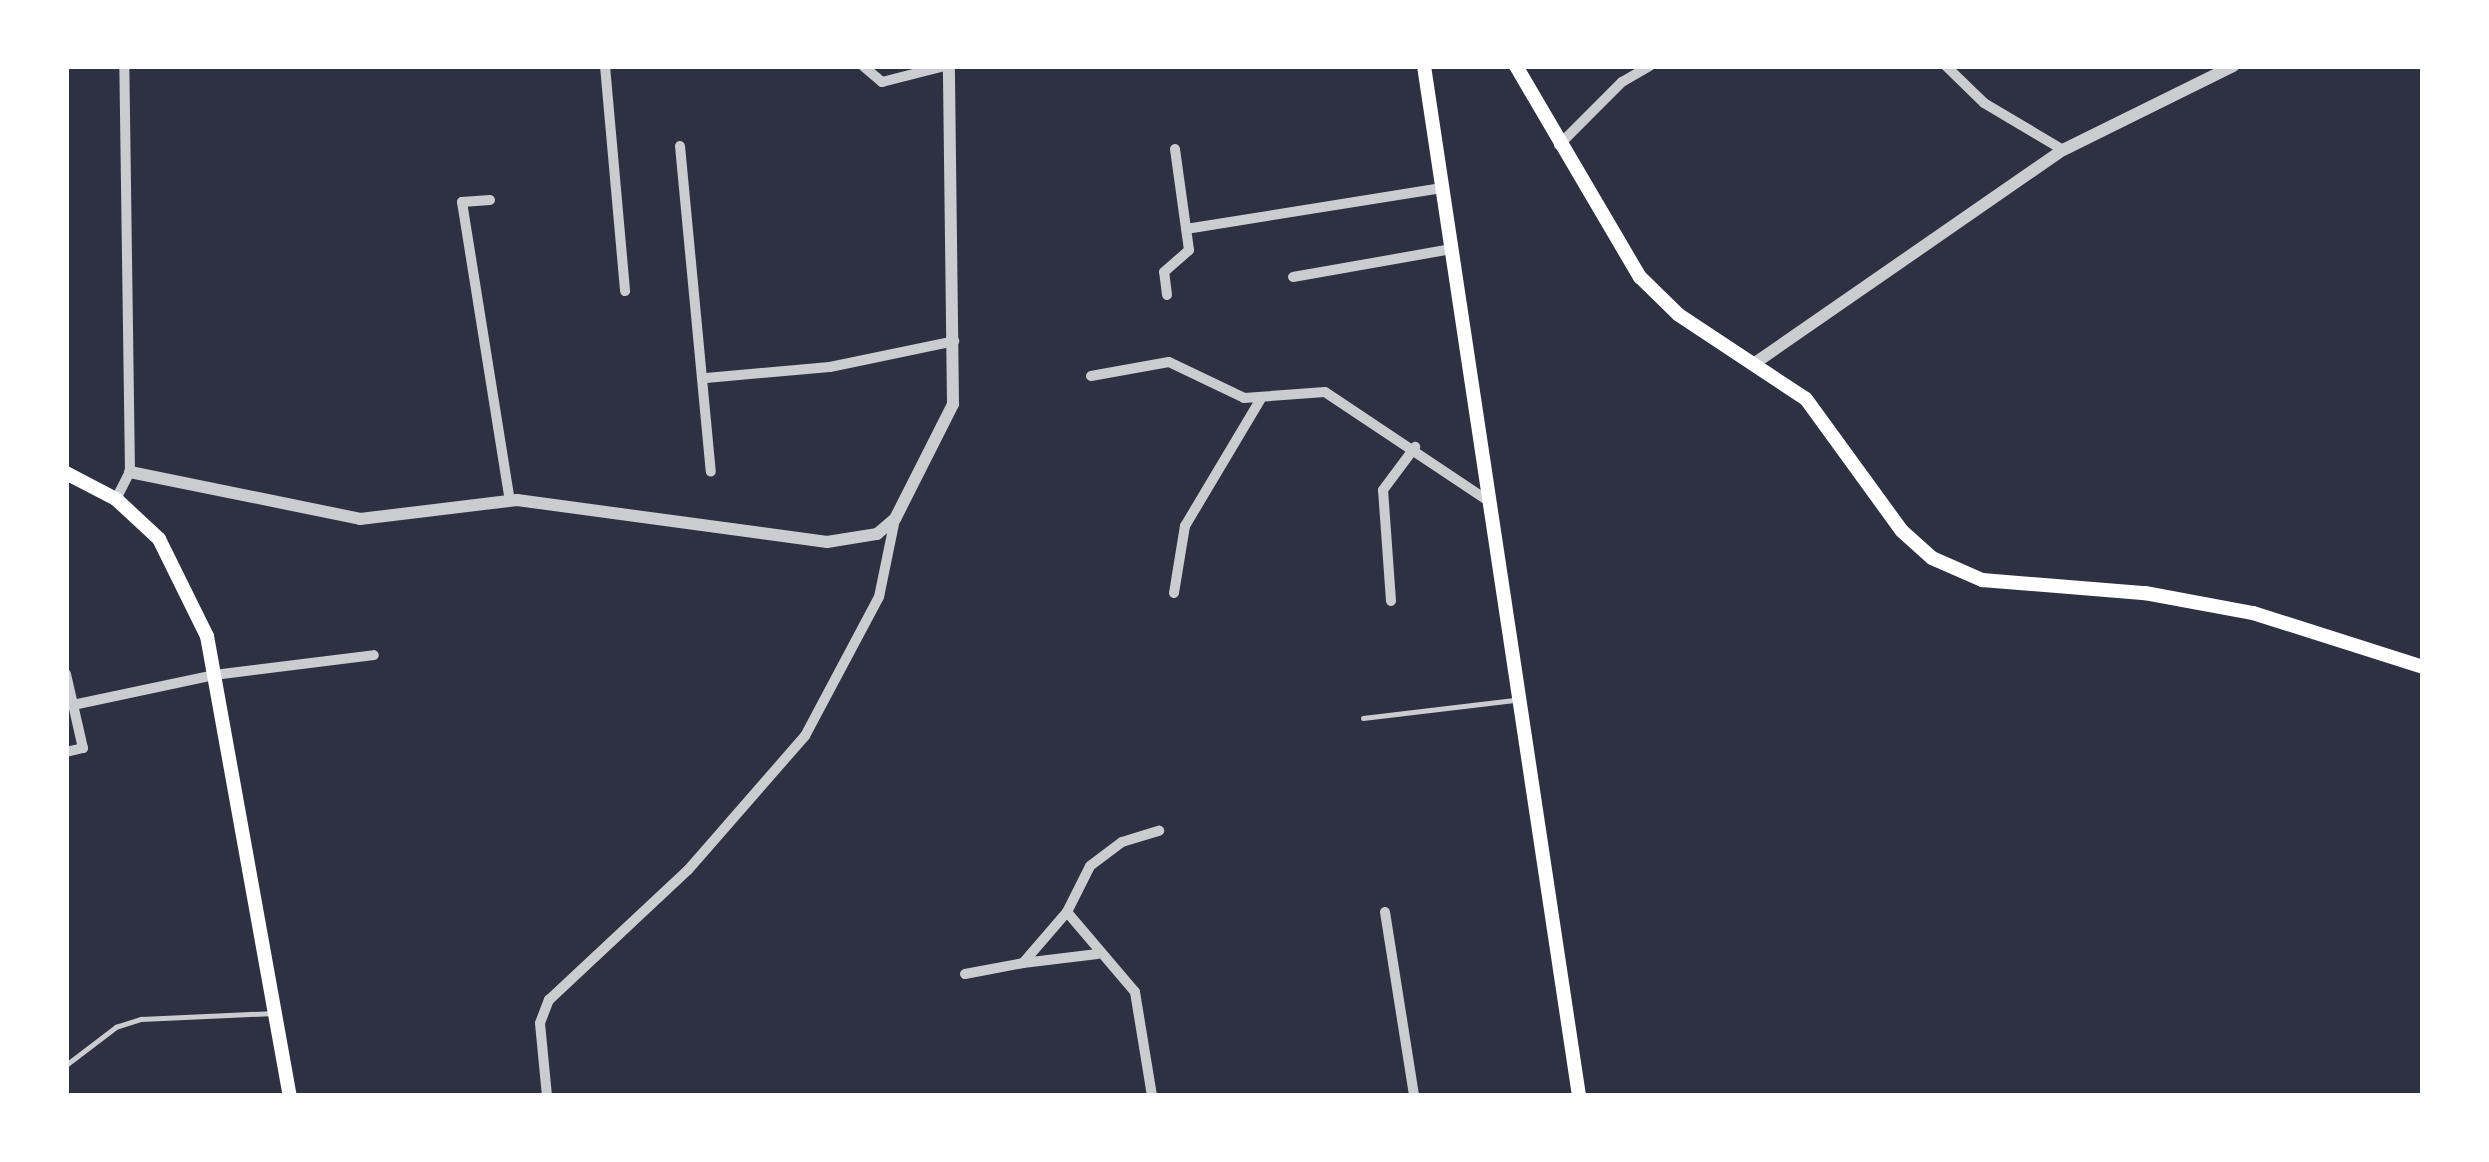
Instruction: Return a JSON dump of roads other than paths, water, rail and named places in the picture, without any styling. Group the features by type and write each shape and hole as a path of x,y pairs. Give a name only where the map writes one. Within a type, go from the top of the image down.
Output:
{"main road":[{"path":"1424,66 1579,1096"},
{"path":"1516,66 1640,277 1679,316 1755,363 1825,419 1915,546 1957,572 2253,613 2423,667"},
{"path":"66,473 116,499 159,539 187,583 214,675 290,1096"}],"street":[{"path":"116,499 130,472 124,66"},
{"path":"605,66 625,291"},
{"path":"548,1096 540,1023 549,1000 688,870 805,736 879,597 895,519 953,404 947,66 882,82 863,66"},
{"path":"1559,145 1622,82 1650,66"},
{"path":"1946,66 1984,103 2063,150"},
{"path":"1755,363 2063,150 2233,66"},
{"path":"680,146 706,377 711,472"},
{"path":"1167,295 1164,272 1190,250 1175,149"},
{"path":"1186,229 1442,188"},
{"path":"490,200 462,202 510,501"},
{"path":"1293,277 1452,248"},
{"path":"706,377 830,368 954,341"},
{"path":"1091,376 1169,362 1260,400 1325,392 1414,447 1490,502"},
{"path":"1174,593 1185,526 1260,400"},
{"path":"1390,601 1383,490 1414,447"},
{"path":"130,472 360,519 510,501 827,542 877,534 895,519"},
{"path":"73,705 214,675 374,656"},
{"path":"66,674 83,748 66,752"},
{"path":"1023,963 1067,912 1103,853 1159,832"},
{"path":"1067,912 1097,954 1135,992 1152,1096"},
{"path":"1385,912 1414,1096"},
{"path":"965,974 1097,954"}],"lane":[{"path":"1363,718 1520,699"},
{"path":"66,1065 116,1027 141,1019 274,1013"}]}
